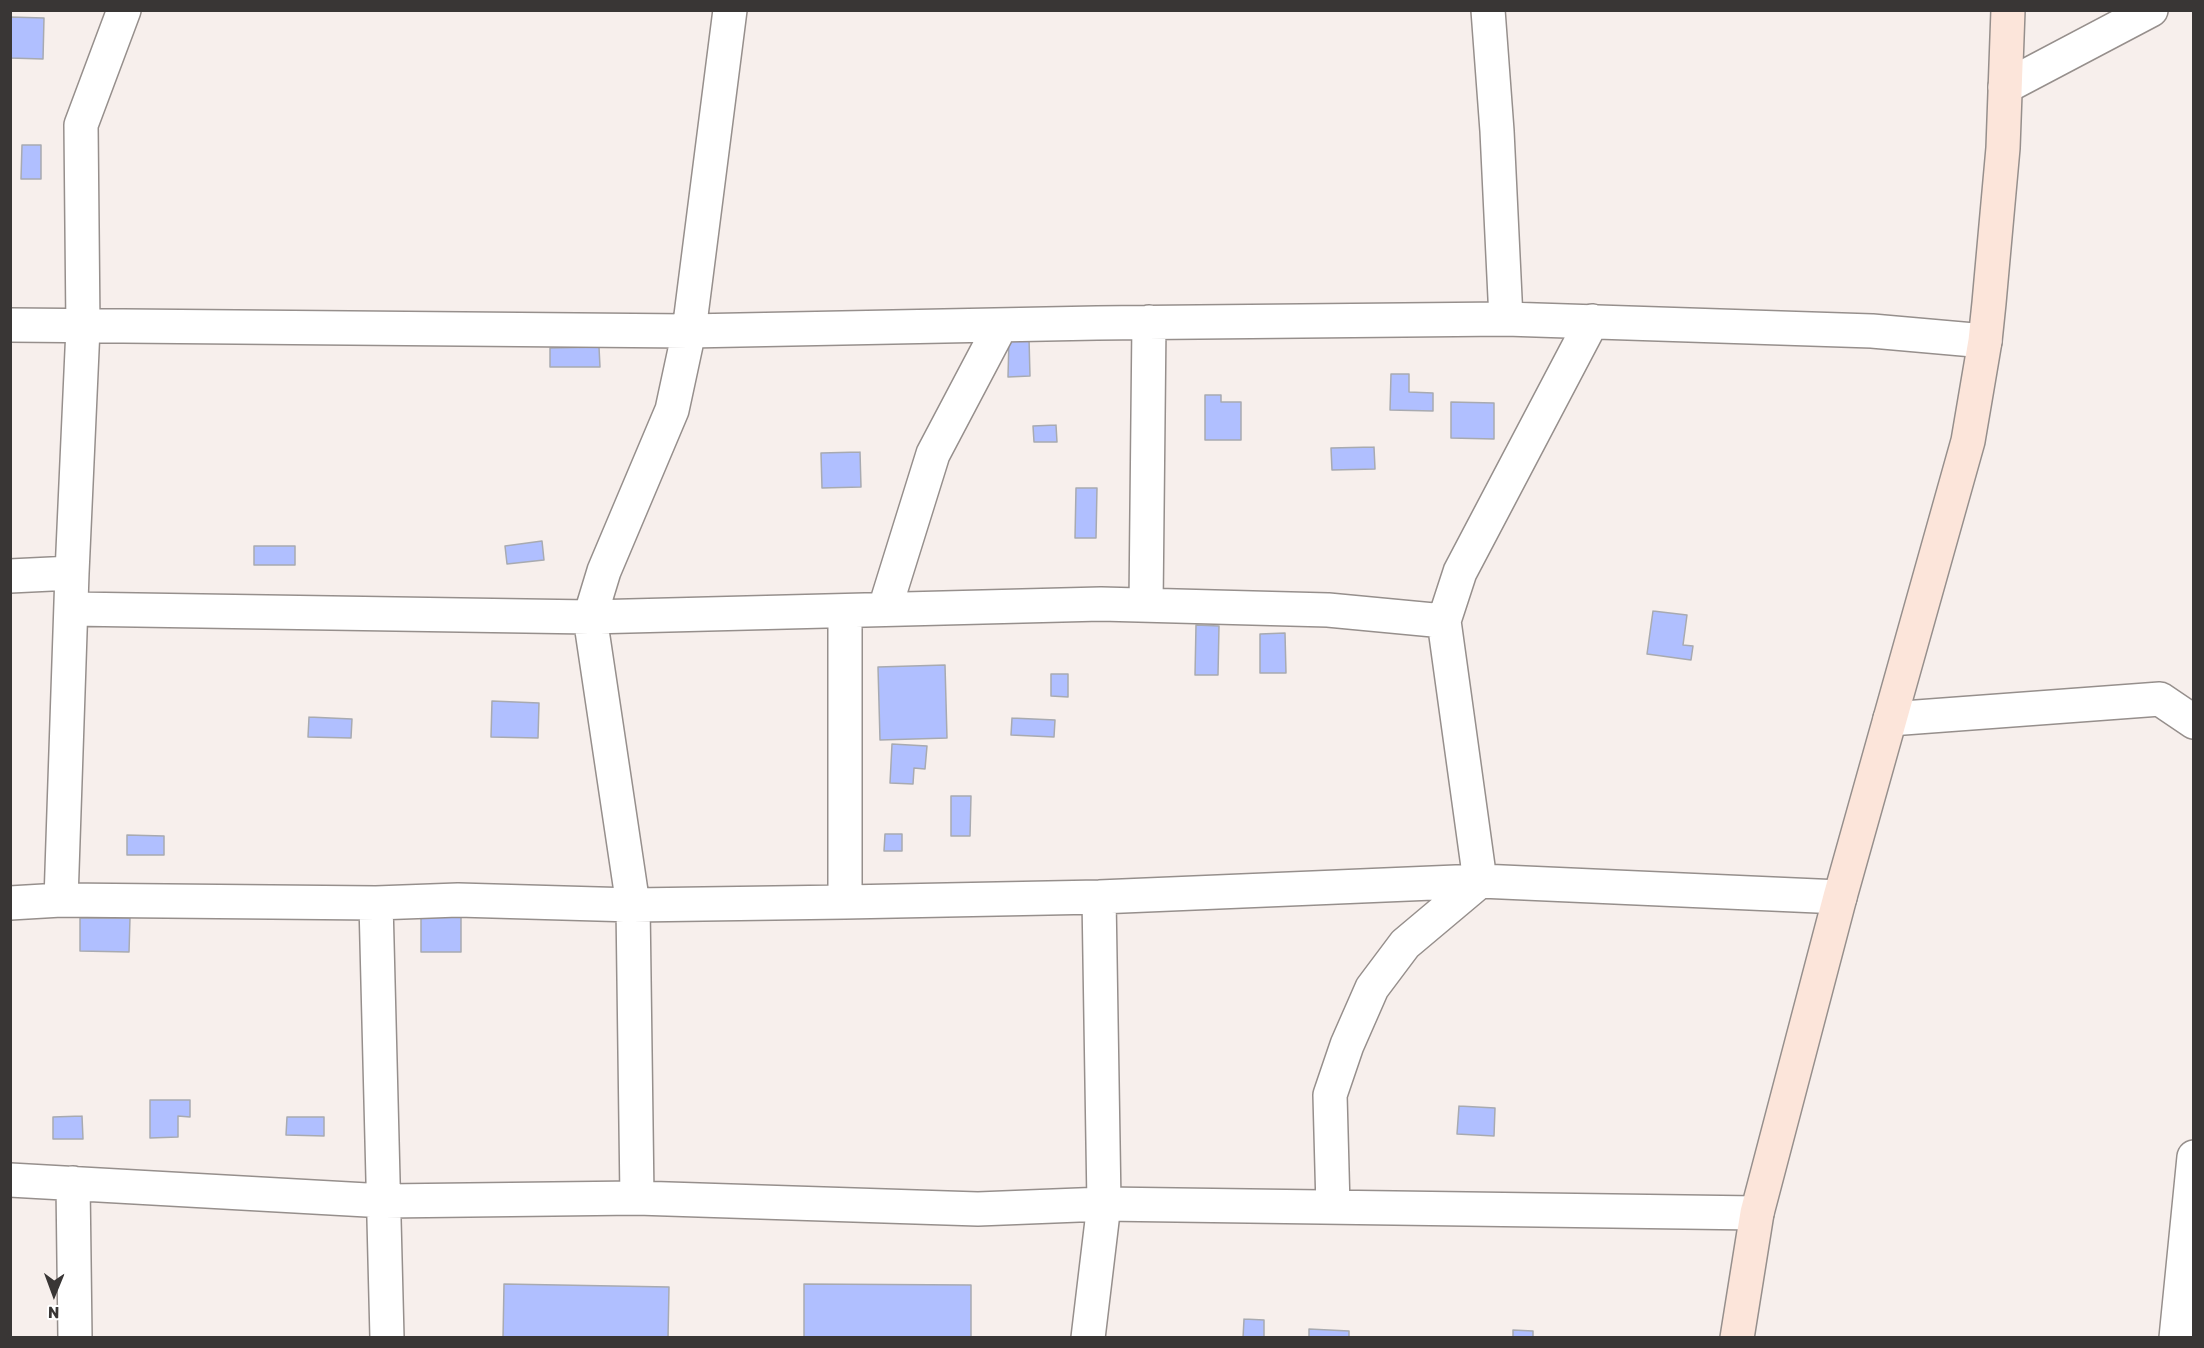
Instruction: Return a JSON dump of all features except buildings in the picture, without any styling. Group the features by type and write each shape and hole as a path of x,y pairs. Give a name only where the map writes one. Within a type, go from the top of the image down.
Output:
{"street":[{"path":"62,900 72,573 83,328 81,125 124,10"},
{"path":"637,1198 633,905 590,617 604,571 672,410 689,331 730,10"},
{"path":"1488,10 1497,131 1506,319"},
{"path":"1737,1338 1757,1213 1840,897 1968,441 1985,341 2003,148 2008,10"},
{"path":"2005,87 2151,10"},
{"path":"10,325 83,328 689,331 1149,322 1506,319 1872,331 1985,341"},
{"path":"1480,881 1444,621 1460,572 1592,321"},
{"path":"1146,605 1149,322"},
{"path":"885,608 933,454 1001,325"},
{"path":"10,576 72,573"},
{"path":"72,609 590,617 845,612 885,608 1146,605 1328,610 1444,621"},
{"path":"845,612 845,902"},
{"path":"1890,719 2160,699 2193,722"},
{"path":"1333,1207 1330,1095 1347,1045 1368,998 1405,944 1480,881"},
{"path":"10,903 62,900 376,903 458,900 633,905 845,902 1099,897 1480,881 1840,897"},
{"path":"1088,1338 1104,1204 1099,897"},
{"path":"376,903 387,1338"},
{"path":"2176,1338 2193,1157"},
{"path":"10,1180 385,1200 637,1198 978,1209 1104,1204 1757,1213"},
{"path":"73,1183 75,1338"}]}
